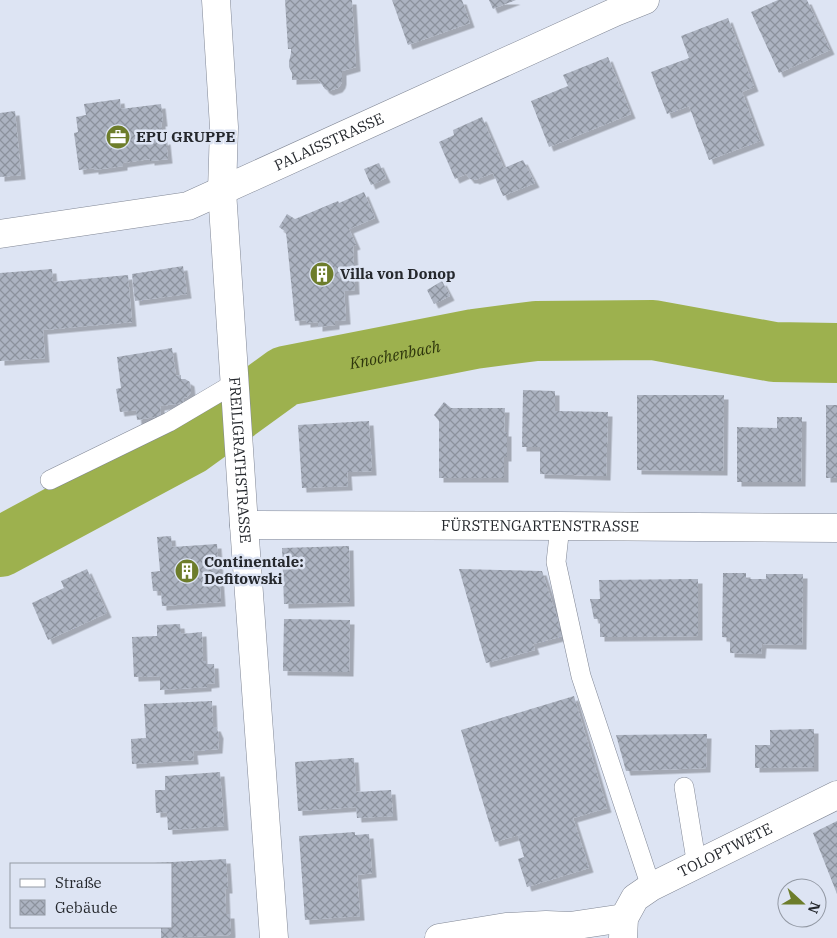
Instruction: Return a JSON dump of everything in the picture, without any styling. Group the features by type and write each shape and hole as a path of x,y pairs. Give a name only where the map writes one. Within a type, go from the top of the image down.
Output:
{"street":[{"name":"FREILIGRATHSTRASSE","path":"216,0 224,127 222,191 274,938"},
{"name":"PALAISSTRASSE","path":"0,234 188,206 613,6 644,0"},
{"name":"FÜRSTENGARTENSTRASSE","path":"244,524 837,528"},
{"name":"TOLOPTWETE","path":"440,938 506,927 546,925 624,928 635,898 651,887 837,794"}],"lane":[{"path":"50,480 168,422 235,383"},
{"path":"560,526 556,562 581,676 651,887"},
{"path":"684,787 699,863"}],"building":[{"path":"285,0 352,0 356,67 342,71 342,80 338,88 329,91 325,89 318,79 292,80 292,73 289,67 291,49 288,49"},
{"path":"392,0 462,0 470,23 408,45"},
{"path":"489,0 516,0 493,9"},
{"path":"778,0 807,0 830,50 779,73 751,12"},
{"path":"728,18 754,87 742,92 760,141 709,160 689,106 667,114 651,72 689,58 681,36"},
{"path":"608,57 631,114 549,147 531,101 568,86 563,75"},
{"name":"EPU GRUPPE","path":"120,99 121,109 161,104 163,141 166,140 168,159 150,161 150,159 123,163 123,166 79,170 74,133 78,132 76,117 86,115 84,104"},
{"path":"15,111 21,175 0,177 0,113"},
{"path":"482,117 504,168 523,160 535,183 503,196 493,173 475,180 470,179 466,174 455,179 439,142 454,135 453,130"},
{"path":"379,163 386,178 371,185 364,169"},
{"name":"Villa von Donop","path":"364,192 375,218 349,229 356,245 353,246 355,290 344,291 346,320 335,321 335,325 318,327 318,322 306,323 306,320 295,321 286,232 279,227 287,214 295,219"},
{"path":"183,266 187,294 135,301 132,274"},
{"path":"52,269 53,282 128,275 132,322 43,330 45,358 0,361 0,273"},
{"path":"442,281 450,296 434,304 427,290"},
{"path":"172,348 176,376 181,375 181,379 190,382 191,392 184,398 184,403 160,406 161,416 137,420 136,410 120,412 116,389 121,388 117,357"},
{"path":"523,390 555,391 555,411 608,412 606,476 540,474 540,447 522,447"},
{"path":"637,395 724,395 723,471 637,470"},
{"path":"444,402 451,408 505,408 504,432 507,432 507,457 504,457 504,478 439,478 439,421 434,415"},
{"path":"826,405 837,405 837,478 826,478"},
{"path":"777,417 802,417 801,482 737,482 737,427 777,428"},
{"path":"369,421 372,471 347,472 348,486 302,488 298,425"},
{"name":"Continentale: Defitowski","path":"171,536 172,547 217,544 221,602 162,606 161,591 153,591 151,572 160,571 157,537"},
{"path":"349,546 350,602 284,604 282,548"},
{"path":"87,569 107,613 48,640 32,603 64,588 61,581"},
{"path":"459,569 542,571 563,636 533,644 535,650 486,663"},
{"path":"723,573 746,573 746,579 766,579 766,574 803,574 802,645 762,644 761,654 730,653 730,638 722,637"},
{"path":"698,579 698,636 600,637 600,619 594,619 590,599 600,599 599,580"},
{"path":"284,619 350,620 349,672 283,671"},
{"path":"180,624 181,634 202,632 203,661 206,661 206,664 214,664 215,683 207,684 207,687 160,690 160,676 134,677 132,637 157,636 157,625"},
{"path":"574,696 607,808 573,818 589,868 527,887 518,859 524,857 518,836 525,833 495,842 461,730"},
{"path":"212,701 213,727 216,727 219,734 218,749 193,751 194,760 132,764 131,739 146,738 144,704"},
{"path":"814,729 814,767 755,768 755,745 770,745 770,730"},
{"path":"707,734 706,768 626,771 616,735"},
{"path":"354,758 356,792 391,790 393,816 357,818 356,807 298,811 295,762"},
{"path":"220,772 224,826 168,830 167,812 156,813 155,790 165,790 165,776"},
{"path":"837,821 837,894 813,833"},
{"path":"355,832 355,835 369,834 372,873 357,875 360,916 305,920 299,836"},
{"path":"226,859 228,889 225,889 226,914 230,914 231,933 229,935 161,938 161,928 172,928 172,863 154,863"}],"waterway":[{"name":"Knochenbach","path":"0,547 190,445 285,376 474,339 536,331 653,330 774,352 837,353"}],"place":[{"name":"EPU GRUPPE","path":"118,137"},
{"name":"Villa von Donop","path":"322,274"},
{"name":"Continentale: Defitowski","path":"187,571"}]}
